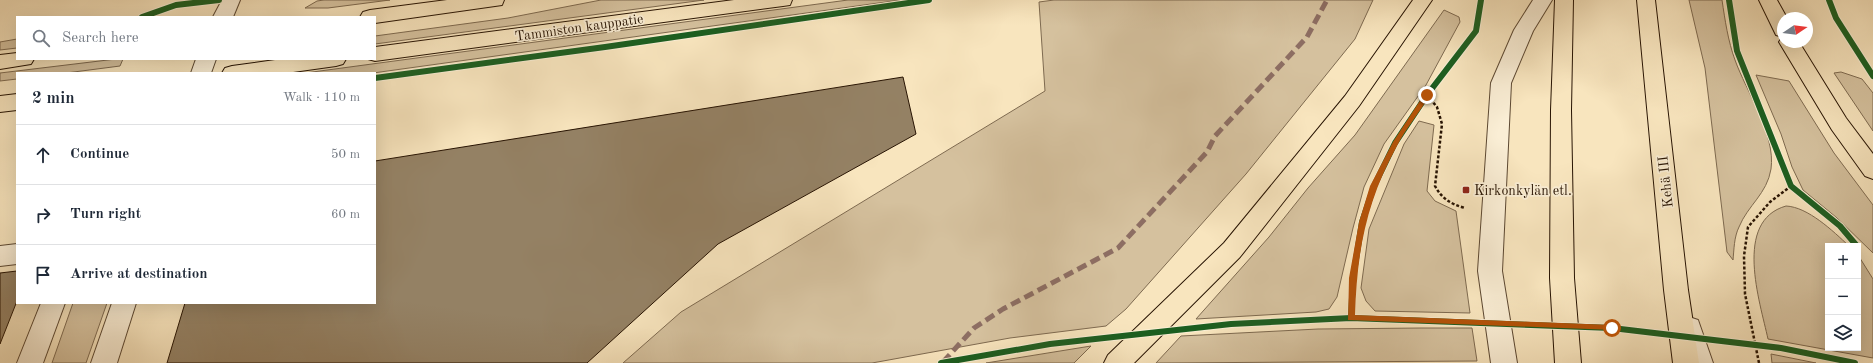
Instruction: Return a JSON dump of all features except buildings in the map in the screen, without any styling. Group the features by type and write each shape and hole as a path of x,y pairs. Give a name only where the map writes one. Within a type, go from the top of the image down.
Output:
{"main road":[{"path":"376,16 495,0"},
{"name":"Tammiston kauppatie","path":"376,54 783,0"},
{"path":"1118,363 1232,250 1352,101 1423,0"},
{"path":"1564,0 1561,110 1562,278 1568,363"},
{"name":"Kehä III","path":"1646,0 1676,290 1686,363"},
{"path":"1768,0 1777,18"},
{"path":"1793,48 1839,124 1873,170"},
{"path":"0,62 16,60"},
{"path":"239,72 329,60"},
{"path":"0,104 16,102"}],"street":[{"path":"223,16 231,0"},
{"path":"1504,363 1490,272 1502,83 1524,30 1543,0"},
{"path":"202,72 206,60"},
{"path":"0,256 16,254"},
{"path":"1676,290 1700,363"},
{"path":"30,363 53,304"},
{"path":"104,363 124,304"}],"path":[{"path":"1423,101 1431,89"},
{"path":"1427,95 1437,107 1442,124 1435,186 1440,195 1451,204 1465,208"},
{"path":"1788,179 1791,186 1797,191"},
{"path":"1759,363 1745,294 1744,256 1748,227 1770,202 1791,186"},
{"path":"1750,345 1766,346"}],"shaded area":[{"path":"390,0 328,8 305,8 317,1"},
{"path":"601,0 704,0 376,44 376,36 508,18"},
{"path":"848,0 900,0 376,73 312,72"},
{"path":"1054,0 1373,0 1355,39 1246,174 1126,309 1106,326 1010,338 872,363 623,363 681,312 1045,91 1039,2"},
{"path":"1689,0 1722,0 1727,30 1733,53 1759,113 1769,142 1771,169 1769,178 1766,186 1747,212 1737,231 1733,260 1727,252 1705,68"},
{"path":"1444,10 1459,17 1460,22 1426,85 1384,144 1364,187 1337,297 1329,309 1316,312 1196,319 1269,237 1308,188 1355,135"},
{"path":"16,39 16,48 0,50 0,42"},
{"path":"108,60 123,60 120,66 74,72 16,72 16,79 0,81 0,73"},
{"path":"1841,72 1862,79 1873,93 1873,131 1834,73"},
{"path":"1756,75 1789,81 1834,153 1873,205 1873,253 1837,218 1803,190 1792,167 1781,134"},
{"path":"1419,121 1434,125 1427,191 1435,201 1456,211 1470,313 1375,311 1366,301 1361,288 1369,229 1404,144"},
{"path":"1786,206 1794,207 1820,221 1846,243 1825,243 1825,349 1768,339 1756,285 1754,264 1755,245 1760,228 1770,215"},
{"path":"1861,260 1873,279 1873,358 1834,351 1861,351"},
{"path":"73,304 107,304 86,363 52,363"},
{"path":"1472,328 1477,361 1156,363 1181,336 1318,329"},
{"path":"1091,346 1074,363 986,363"},
{"path":"1771,354 1816,363 1772,363"}],"marked path":[{"path":"943,362 974,328 1003,309 1118,248 1207,152 1215,136 1307,37 1327,0"}],"cycle path":[{"path":"145,16 176,5 219,0"},
{"path":"376,78 605,47 929,0"},
{"path":"1351,318 1353,278 1362,222 1374,186 1395,143 1427,95 1476,31 1481,0"},
{"path":"1729,0 1737,51 1791,186 1840,226 1854,243"},
{"path":"1829,0 1836,18 1873,76"},
{"path":"941,363 1050,344 1231,324 1351,318 1612,328 1781,348 1855,363"}],"place":[{"name":"Kirkonkylän etl.","path":"1466,190"}],"route":[{"path":"1427,95 1395,144 1374,186 1362,222 1353,278 1351,318 1612,328"}]}
